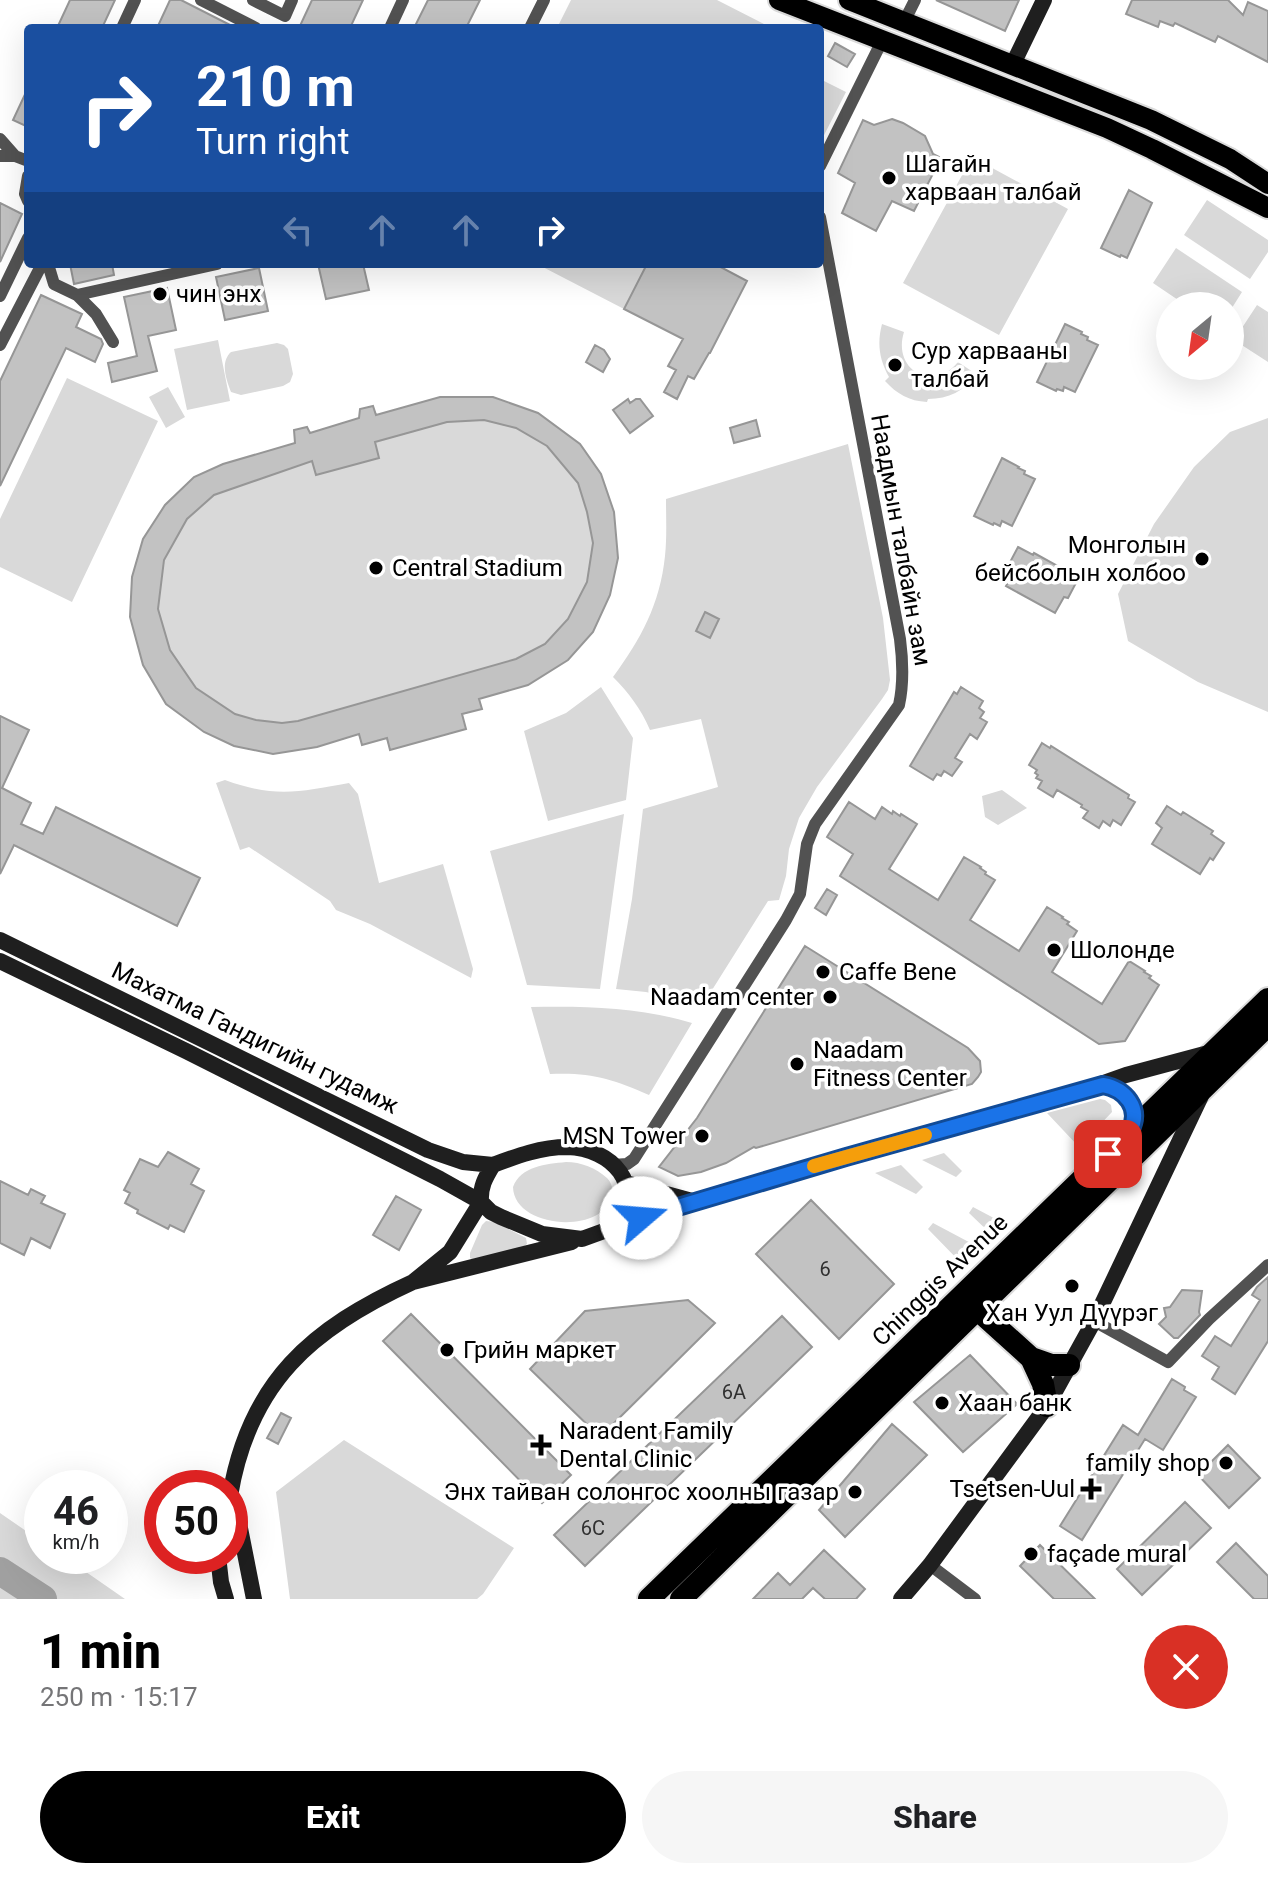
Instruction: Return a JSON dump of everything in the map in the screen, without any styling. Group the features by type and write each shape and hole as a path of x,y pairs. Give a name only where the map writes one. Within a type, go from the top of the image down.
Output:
{"highway":[{"name":"Chinggis Avenue","path":"649,1599 1268,999"},
{"name":"Chinggis Avenue","path":"681,1599 1268,1025"},
{"path":"978,1310 1031,1358 1051,1365 1069,1365"},
{"path":"1031,1358 1043,1384 1047,1406"}],"main road":[{"path":"779,0 1107,128 1268,208"},
{"path":"849,0 1151,120 1230,159 1268,184"},
{"path":"1013,64 1044,0"},
{"path":"1071,113 1080,91"},
{"name":"Махатма Гандигийн гудамж","path":"0,940 425,1149 463,1162 493,1165"},
{"path":"0,961 440,1179 519,1226 548,1235 582,1239"},
{"path":"413,1282 582,1239 694,1201 1214,1052"},
{"path":"1095,1086 1103,1085 1122,1092 1132,1106 1135,1117 1129,1133"},
{"path":"901,1599 930,1565 1047,1406 1094,1321 1206,1087"},
{"path":"235,1470 250,1425 266,1396 290,1364 339,1321 413,1282 450,1252 481,1202 483,1183 493,1165 540,1149 563,1147 591,1152 613,1165 626,1183 629,1195 627,1205 615,1227"},
{"path":"626,1183 694,1201"},
{"path":"248,1569 254,1599"},
{"path":"220,1574 226,1599"}],"street":[{"path":"124,24 135,0"},
{"path":"201,0 248,24"},
{"path":"253,0 285,16 292,0"},
{"path":"392,24 403,0"},
{"path":"532,24 544,0"},
{"path":"904,22 915,0"},
{"path":"824,158 883,39"},
{"path":"0,139 15,156"},
{"path":"0,156 24,159"},
{"name":"Наадмын талбайн зам","path":"613,1165 627,1164 634,1159 786,920 800,894 807,844 815,824 899,705 903,683 900,639 824,238"},
{"path":"0,296 24,246"},
{"path":"0,345 40,268"},
{"path":"49,268 54,284 77,295 96,314 113,342"},
{"path":"146,268 148,279"},
{"path":"77,295 199,268"},
{"path":"1094,1321 1168,1362 1268,1265"},
{"path":"930,1565 975,1599"}],"shaded area":[{"path":"571,0 717,0 764,24 559,24"},
{"path":"824,81 846,92 824,135"},
{"path":"972,157 1068,209 999,335 903,283"},
{"path":"1207,200 1268,240 1268,252 1250,279 1184,235"},
{"path":"1176,248 1242,292 1166,292 1153,283"},
{"path":"545,268 645,268 624,309"},
{"path":"1257,305 1268,312 1268,362 1244,346 1244,325"},
{"name":"Сур харвааны талбай","path":"882,324 904,332 904,357 917,373 937,376 958,362 976,374 949,396 928,399 927,402 904,396 885,381 889,377 880,351"},
{"path":"218,340 230,401 187,410 174,349"},
{"path":"277,343 288,349 293,374 290,382 241,395 231,392 225,366 231,352"},
{"path":"67,378 158,421 72,602 0,567 0,519"},
{"path":"168,387 185,417 166,428 149,397"},
{"name":"Central Stadium","path":"440,397 493,397 538,413 580,444 601,474 614,512 618,558 610,595 593,632 568,660 528,685 480,699 482,709 462,715 466,729 390,750 386,739 362,745 358,734 317,747 273,754 234,746 166,704 143,665 130,617 132,577 143,539 165,505 194,477 223,464 294,443 294,430 307,427 310,433 359,418 360,409 373,406 377,415"},
{"name":"Монголын бейсболын холбоо","path":"1268,418 1268,712 1198,682 1128,641 1118,594 1154,524 1194,467 1230,432"},
{"path":"848,444 883,618 890,680 888,690 817,787 799,818 779,900 768,901 702,1006 646,992 616,989 632,899 643,809 718,787 701,719 650,730 634,702 613,677 640,635 659,590 666,549 666,499"},
{"path":"601,687 633,738 626,800 548,821 524,731 566,713"},
{"path":"225,780 242,786 287,792 349,783 358,794 379,883 443,864 473,969 471,978 370,924 336,910 330,901 249,847 240,850 216,783"},
{"path":"1002,790 1027,808 998,825 985,817 982,796"},
{"path":"624,814 600,989 527,985 490,851"},
{"path":"531,1007 612,1009 692,1023 649,1095 601,1078 550,1074"},
{"path":"1100,1099 1111,1105 1112,1112 1079,1147 1047,1113"},
{"path":"944,1153 962,1171 956,1177 922,1160"},
{"path":"566,1162 588,1166 609,1180 612,1196 605,1209 593,1217 560,1222 542,1219 528,1212 517,1201 513,1187 517,1180 535,1167"},
{"path":"901,1165 923,1187 916,1194 875,1173"},
{"path":"973,1207 1007,1225 994,1237 969,1213"},
{"path":"486,1221 495,1222 526,1238 527,1244 473,1260 470,1253"},
{"path":"933,1223 982,1249 964,1266 928,1229"},
{"path":"344,1440 514,1548 483,1594 477,1599 290,1599 276,1492"},
{"path":"0,1513 24,1530 24,1574 89,1574 125,1599 0,1599"}],"building":[{"path":"70,0 115,0 104,24 59,24"},
{"path":"170,0 181,0 228,24 159,24"},
{"path":"312,0 363,0 352,24 301,24"},
{"path":"428,0 480,0 468,24 416,24"},
{"path":"936,0 1019,0 1005,31"},
{"path":"1132,0 1228,0 1243,15 1248,2 1268,11 1268,62 1218,36 1215,42 1175,23 1173,26 1160,21 1158,27 1126,14"},
{"path":"835,43 855,54 847,67 828,56"},
{"path":"24,97 24,125 13,120"},
{"name":"Шагайн харваан талбай","path":"892,119 925,136 933,154 941,158 914,211 892,201 876,231 842,213 855,183 838,173 863,120 874,125"},
{"path":"1129,190 1152,203 1127,258 1101,248"},
{"path":"0,203 22,214 0,262"},
{"path":"71,268 113,268 114,275 74,284"},
{"path":"259,268 268,311 225,320 216,277"},
{"path":"319,268 364,268 369,290 326,299"},
{"path":"645,268 723,268 747,281 710,353 694,379 688,376 677,399 664,392 676,370 668,366 683,339 624,309"},
{"path":"167,288 176,330 148,336 157,371 112,382 108,363 137,356 124,297"},
{"path":"41,295 82,314 76,327 101,339 103,344 95,362 66,348 0,486 0,381"},
{"path":"1065,324 1098,345 1075,392 1064,387 1063,391 1056,391 1037,382"},
{"path":"595,345 604,350 610,359 603,372 586,362"},
{"path":"440,397 493,397 538,413 580,444 601,474 614,512 618,558 610,595 593,632 568,660 528,685 479,699 482,709 462,714 466,729 390,750 387,738 362,745 359,734 317,747 273,754 234,746 204,732 166,704 143,665 130,617 132,577 143,539 165,505 194,477 223,464 295,443 294,430 307,427 310,433 359,418 360,409 373,406 376,415","holes":["484,420 516,428 547,446 578,483 593,543 587,582 568,619 545,644 516,659 298,721 282,723 235,714 196,688 170,650 158,609 164,560 187,519 214,495 312,461 316,475 379,458 375,442 447,422"]},
{"path":"628,399 630,403 640,399 653,416 630,433 613,410"},
{"path":"756,420 760,436 734,443 730,428"},
{"path":"1002,458 1035,479 1012,526 1002,521 1000,526 993,525 974,516"},
{"path":"1018,547 1065,570 1063,573 1077,581 1055,613 1006,586 1015,569 1008,566"},
{"path":"705,612 719,619 710,638 696,631"},
{"path":"961,687 983,701 979,708 984,712 980,718 987,722 977,739 970,734 955,758 962,762 952,776 944,771 933,780 910,766 954,692 957,694"},
{"path":"0,716 29,730 2,788 31,803 21,824 43,834 56,807 200,878 177,926 14,845 0,874"},
{"path":"1042,743 1129,795 1128,798 1135,802 1121,825 1113,820 1110,826 1103,821 1099,828 1083,818 1088,811 1082,805 1057,790 1053,797 1038,788 1042,781 1036,778 1037,770 1029,765"},
{"path":"849,802 875,819 882,807 917,824 889,869 938,900 964,857 981,867 985,874 995,880 970,920 1019,951 1047,907 1063,917 1077,931 1052,972 1102,1004 1129,961 1151,976 1149,978 1159,985 1125,1041 1099,1044 840,876 853,854 827,837"},
{"path":"1167,806 1213,831 1211,834 1224,843 1200,874 1152,844 1162,828 1156,823"},
{"path":"827,889 837,895 826,915 815,908"},
{"name":"Naadam center","path":"805,946 968,1048 980,1061 978,1077 972,1084 754,1147 726,1163 701,1172 678,1176 659,1167 697,1118"},
{"path":"168,1152 199,1169 191,1184 204,1191 184,1232 170,1225 168,1229 125,1203 130,1193 124,1190 140,1159 158,1167"},
{"path":"0,1181 28,1195 31,1189 45,1196 41,1203 65,1214 50,1248 31,1238 24,1255 0,1243"},
{"path":"396,1196 421,1210 399,1250 373,1235"},
{"path":"811,1200 894,1284 839,1339 756,1254"},
{"path":"1268,1277 1268,1341 1235,1394 1212,1379 1219,1367 1202,1356 1215,1336 1231,1346 1260,1300 1252,1295"},
{"path":"1182,1290 1202,1291 1200,1315 1178,1338 1174,1338 1159,1324 1166,1317 1164,1308 1170,1307"},
{"path":"688,1300 715,1323 600,1437 530,1369 585,1311"},
{"path":"411,1314 571,1475 542,1503 383,1341"},
{"path":"782,1316 812,1347 585,1566 554,1535"},
{"path":"970,1355 1017,1404 963,1452 914,1402"},
{"path":"1172,1379 1196,1397 1163,1450 1145,1439 1082,1540 1060,1526 1123,1425 1138,1435"},
{"path":"281,1413 291,1418 278,1444 267,1438"},
{"path":"892,1424 927,1455 845,1537 819,1510"},
{"path":"1228,1445 1260,1478 1229,1508 1198,1475"},
{"path":"1185,1502 1211,1528 1142,1595 1117,1569"},
{"path":"1236,1543 1268,1576 1268,1599 1254,1599 1217,1562"},
{"path":"1040,1545 1095,1599 1054,1599 1020,1566"},
{"path":"824,1550 865,1589 856,1599 825,1599 813,1588 802,1599 753,1599 778,1573 790,1585"}],"waterway":[{"path":"0,1571 43,1599"}],"slow traffic":[{"path":"814,1166 925,1135"}],"place":[{"name":"Шагайн харваан талбай","path":"889,178"},
{"name":"чин энх","path":"160,294"},
{"name":"Сур харвааны талбай","path":"895,365"},
{"name":"Монголын бейсболын холбоо","path":"1202,559"},
{"name":"Central Stadium","path":"376,568"},
{"name":"Шолонде","path":"1054,950"},
{"name":"Caffe Bene","path":"823,972"},
{"name":"Naadam center","path":"830,997"},
{"name":"Naadam Fitness Center","path":"797,1064"},
{"name":"MSN Tower","path":"702,1136"},
{"name":"Хан Уул Дүүрэг","path":"1072,1286"},
{"name":"Грийн маркет","path":"447,1350"},
{"name":"Хаан банк","path":"942,1403"},
{"name":"Naradent Family Dental Clinic","path":"541,1445"},
{"name":"family shop","path":"1226,1463"},
{"name":"Tsetsen-Uul","path":"1091,1489"},
{"name":"Энх тайван солонгос хоолны газар","path":"855,1492"},
{"name":"façade mural","path":"1031,1554"}],"route":[{"path":"641,1218 1103,1085 1122,1092 1132,1106 1135,1117 1129,1133 1108,1154"}]}
